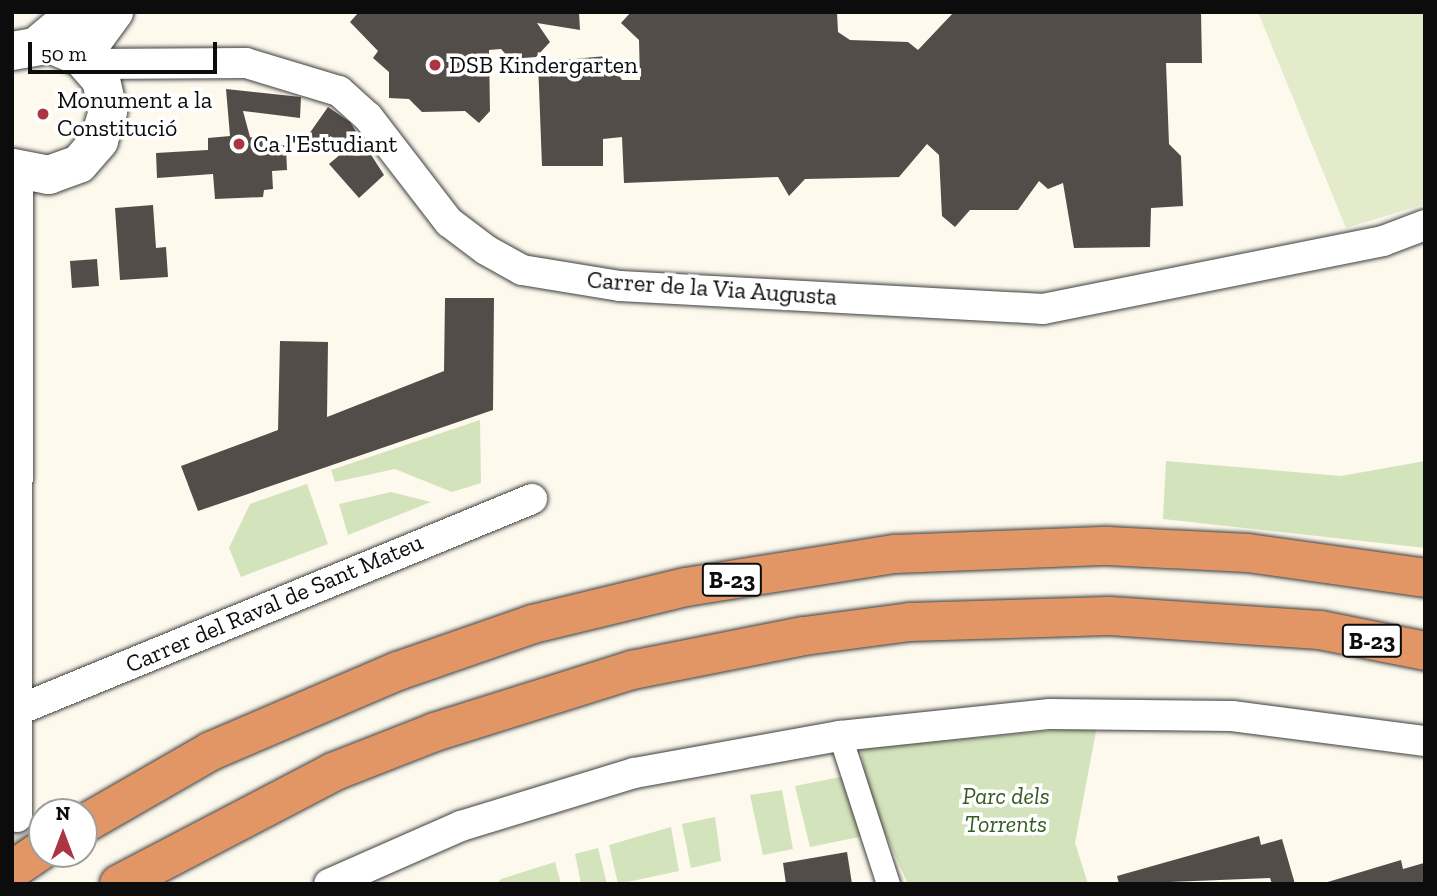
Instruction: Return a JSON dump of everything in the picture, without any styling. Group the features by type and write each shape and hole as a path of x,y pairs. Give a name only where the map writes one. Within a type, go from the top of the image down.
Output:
{"highway":[{"name":"B-23","path":"98,816 211,751 398,671 533,624 687,587 895,554 1108,546 1248,553 1425,578"},
{"name":"B-23","path":"119,884 333,772 435,732 632,670 766,643 910,622 1109,616 1320,631 1425,651"},
{"path":"12,870 28,859"}],"street":[{"path":"26,47 77,12"},
{"path":"85,60 114,12"},
{"path":"17,817 14,181 60,173 87,157 99,141 107,100 85,60 26,47"},
{"name":"Carrer de la Via Augusta","path":"85,60 246,63 339,91 368,117 449,222 522,270 620,286 1043,309 1110,301 1243,269 1383,241 1425,225"},
{"name":"Carrer del Raval de Sant Mateu","path":"15,730 532,499"},
{"path":"329,884 367,876 461,825 634,773 840,736 1064,714 1232,716 1425,741"},
{"path":"840,736 888,884"}],"green space":[{"path":"1258,12 1425,12 1425,204 1346,228"},
{"path":"480,420 481,483 452,492 395,469 335,482 331,470"},
{"path":"1166,461 1341,476 1425,461 1425,548 1163,519"},
{"path":"307,484 328,544 241,577 229,548 250,504"},
{"path":"391,492 431,502 348,535 339,504"},
{"name":"Parc dels Torrents","path":"1097,726 1075,843 1088,884 908,884 868,795 861,749"},
{"path":"845,776 864,836 810,847 795,786"},
{"path":"782,790 793,849 763,855 750,795"},
{"path":"715,817 721,861 691,868 682,824"},
{"path":"671,827 679,871 618,884 609,845"},
{"path":"598,848 607,884 581,884 575,854"},
{"path":"555,862 561,884 497,884 501,879"}],"building":[{"name":"DSB Kindergarten","path":"359,12 579,12 580,30 537,23 550,42 536,57 510,59 501,49 489,50 490,111 479,123 465,111 422,112 409,99 389,98 389,72 373,58 378,51 350,22"},
{"path":"631,12 837,12 838,32 850,40 908,42 918,50 954,12 1201,12 1202,63 1166,63 1169,144 1181,156 1183,206 1151,208 1150,247 1074,248 1063,183 1048,189 1039,181 1018,210 970,210 955,227 942,216 939,155 927,144 899,177 805,179 789,196 778,177 624,183 622,137 603,139 603,166 542,166 538,62 607,56 622,80 640,80 639,40 621,23"},
{"name":"Ca l'Estudiant","path":"226,89 301,97 300,118 243,111 250,137 286,146 287,170 272,171 273,189 264,190 263,197 215,199 213,174 157,178 156,153 208,150 208,138 230,136"},
{"path":"328,107 350,122 384,175 359,198 329,164 342,153 331,136 319,145 309,134"},
{"path":"153,205 156,248 166,247 168,277 120,280 115,208"},
{"path":"97,259 99,286 72,288 70,261"},
{"path":"445,298 494,298 493,410 198,511 181,466 278,430 280,341 328,342 327,417 444,371"},
{"path":"1259,836 1261,845 1282,839 1295,884 1272,884 1270,878 1119,884 1117,876"},
{"path":"847,852 852,884 786,884 783,863"},
{"path":"1401,860 1403,869 1424,863 1425,884 1321,884"}],"tunnel":[{"path":"17,817 17,883"}],"place":[{"name":"DSB Kindergarten","path":"435,65"},
{"name":"Monument a la Constitució","path":"43,114"},
{"name":"Ca l'Estudiant","path":"239,144"}]}
